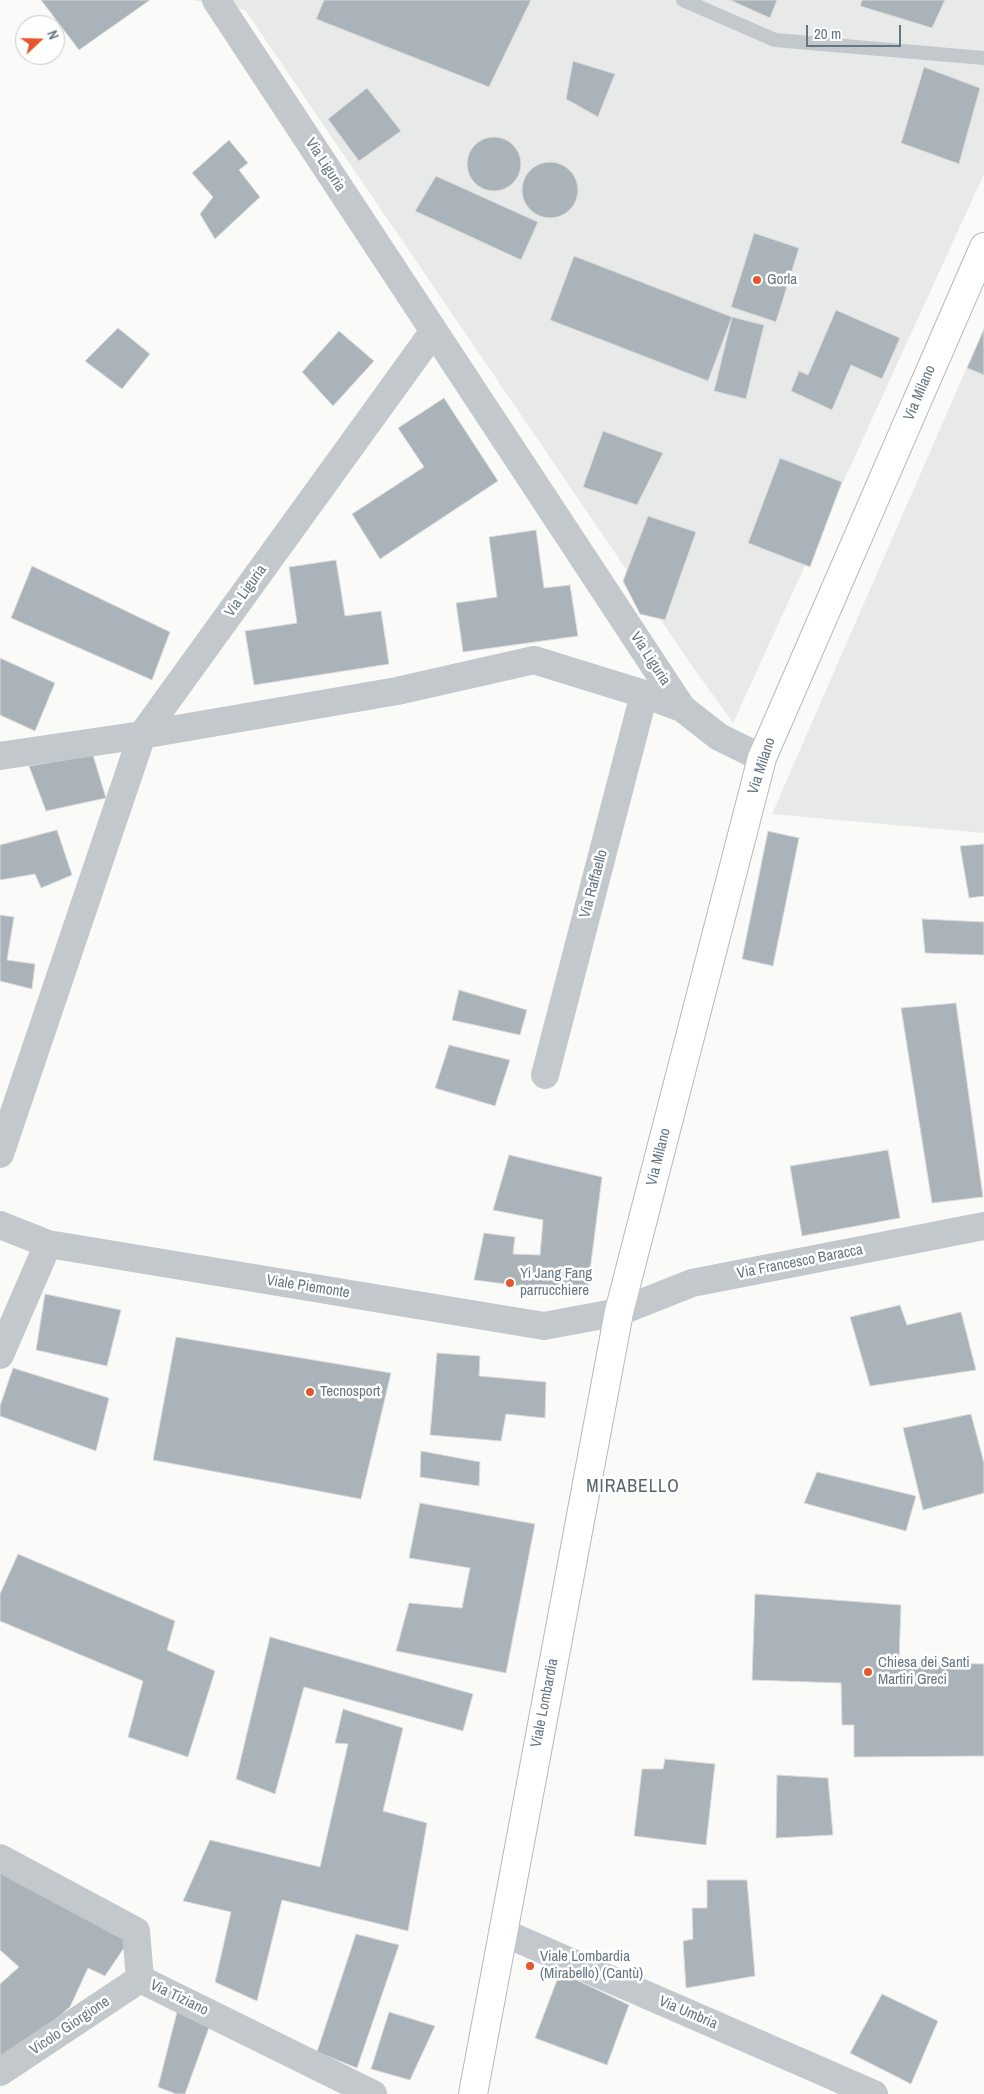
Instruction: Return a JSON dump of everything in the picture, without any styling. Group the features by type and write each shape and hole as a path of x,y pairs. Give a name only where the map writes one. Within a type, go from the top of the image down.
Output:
{"main road":[{"name":"Via Milano","path":"619,1312 762,758 984,247"},
{"name":"Viale Lombardia","path":"472,2094 619,1312"}],"street":[{"name":"Via Liguria","path":"216,0 682,708 719,737 762,758"},
{"name":"Via Liguria","path":"0,1154 142,735 434,331"},
{"path":"0,756 142,735 396,692 534,660 644,694 682,708"},
{"name":"Via Raffaello","path":"545,1075 644,694"},
{"name":"Viale Piemonte","path":"0,1225 48,1244 544,1326 619,1312"},
{"name":"Via Francesco Baracca","path":"619,1312 692,1283 984,1226"},
{"path":"0,1355 48,1244"},
{"name":"Via Tiziano","path":"0,1858 136,1931 140,1979 373,2094"},
{"name":"Via Umbria","path":"502,1932 874,2094"},
{"name":"Vicolo Giorgione","path":"0,2072 140,1979"}],"lane":[{"path":"683,0 775,40 984,58"}],"shaded area":[{"path":"192,0 984,0 984,174 733,723 688,660 245,10"},
{"path":"984,328 984,833 772,814"}],"building":[{"path":"41,0 150,0 79,50 65,32 65,15 52,15"},
{"path":"324,0 531,0 489,87 316,19"},
{"path":"730,0 777,0 770,18"},
{"path":"862,0 945,0 932,28 860,6"},
{"path":"573,61 615,74 598,117 566,99"},
{"path":"924,67 980,88 959,164 901,143"},
{"path":"367,88 401,131 359,161 328,119"},
{"path":"494,137 504,139 513,145 519,154 521,164 519,174 513,183 504,189 494,191 484,189 475,183 469,174 467,164 469,154 475,145 484,139"},
{"path":"229,140 248,163 239,170 260,197 215,239 200,214 213,197 192,173"},
{"path":"550,162 561,164 570,170 576,179 578,190 576,201 570,210 561,216 550,218 539,216 530,210 524,201 522,190 524,179 530,170 539,164"},
{"path":"436,176 538,222 521,260 415,211"},
{"path":"754,233 799,248 776,322 731,307"},
{"path":"574,256 732,317 708,381 550,320"},
{"path":"836,310 900,338 882,379 851,365 832,410 791,391 799,371 808,375"},
{"path":"732,317 764,325 746,399 714,391"},
{"path":"118,328 150,354 122,389 85,361"},
{"path":"984,329 984,375 967,368"},
{"path":"339,331 374,361 333,406 302,372"},
{"path":"444,398 498,481 380,559 352,514 424,467 398,428"},
{"path":"603,431 663,453 637,505 583,487"},
{"path":"780,458 842,482 810,567 748,543"},
{"path":"648,516 696,532 665,620 640,614 623,581"},
{"path":"536,530 544,588 570,585 578,636 463,652 456,603 497,597 489,537"},
{"path":"336,560 345,616 381,611 389,664 254,685 245,631 297,623 289,567"},
{"path":"32,566 170,632 152,680 11,618"},
{"path":"0,658 55,683 35,731 0,715"},
{"path":"93,755 106,798 46,811 29,766"},
{"path":"57,830 72,875 41,888 35,874 0,880 0,845"},
{"path":"768,831 799,838 773,966 742,959"},
{"path":"984,844 984,896 969,898 960,846"},
{"path":"0,915 14,917 7,960 35,964 32,989 0,981"},
{"path":"922,919 984,922 984,955 925,953"},
{"path":"459,990 527,1010 520,1035 452,1020"},
{"path":"956,1003 983,1197 932,1203 901,1008"},
{"path":"449,1045 510,1060 495,1106 435,1088"},
{"path":"888,1150 900,1218 802,1236 790,1166"},
{"path":"509,1155 602,1177 587,1294 474,1280 484,1233 515,1237 513,1254 540,1255 543,1220 493,1210"},
{"path":"45,1294 121,1310 107,1366 36,1350"},
{"path":"900,1305 907,1325 961,1312 976,1370 870,1386 850,1317"},
{"path":"176,1337 391,1373 361,1499 153,1460"},
{"path":"437,1353 480,1356 479,1376 546,1382 545,1418 506,1414 501,1441 430,1435"},
{"path":"13,1368 109,1398 96,1451 0,1416 0,1406"},
{"path":"971,1414 984,1463 984,1493 923,1510 903,1428"},
{"path":"421,1451 480,1462 479,1486 420,1477"},
{"path":"817,1472 916,1496 906,1531 804,1503"},
{"path":"420,1503 535,1524 506,1673 396,1651 409,1603 462,1608 470,1568 409,1558"},
{"path":"18,1554 175,1621 167,1650 215,1671 188,1757 128,1737 143,1681 0,1621 0,1594"},
{"name":"Chiesa dei Santi Martiri Greci","path":"755,1594 901,1605 899,1662 984,1664 984,1756 854,1757 854,1725 842,1725 841,1683 752,1680"},
{"path":"270,1637 473,1694 463,1731 304,1687 275,1794 236,1779"},
{"path":"343,1709 403,1728 383,1811 427,1823 408,1931 282,1900 257,2001 215,1982 231,1912 183,1901 210,1840 320,1867 348,1744 335,1743"},
{"path":"665,1759 715,1764 706,1845 634,1836 642,1769 663,1769"},
{"path":"777,1775 828,1778 833,1835 776,1838"},
{"path":"0,1863 130,1939 105,1976 88,1968 70,2007 0,2067 0,1984 19,1967 0,1950"},
{"path":"707,1880 747,1880 755,1976 686,1988 683,1941 693,1939 692,1908 707,1908"},
{"path":"356,1934 399,1945 357,2068 317,2052"},
{"path":"560,1972 629,2005 607,2065 535,2038"},
{"path":"882,1994 938,2021 911,2084 850,2053"},
{"path":"177,2012 211,2022 185,2094 176,2094 158,2087"},
{"path":"389,2012 435,2026 410,2080 371,2069"}],"place":[{"name":"Gorla","path":"757,280"},
{"name":"Yi Jang Fang parrucchiere","path":"510,1283"},
{"name":"Tecnosport","path":"310,1392"},
{"name":"Chiesa dei Santi Martiri Greci","path":"868,1672"},
{"name":"Viale Lombardia (Mirabello) (Cantù)","path":"530,1966"}],"district":[{"name":"MIRABELLO","path":"633,1487"}]}
